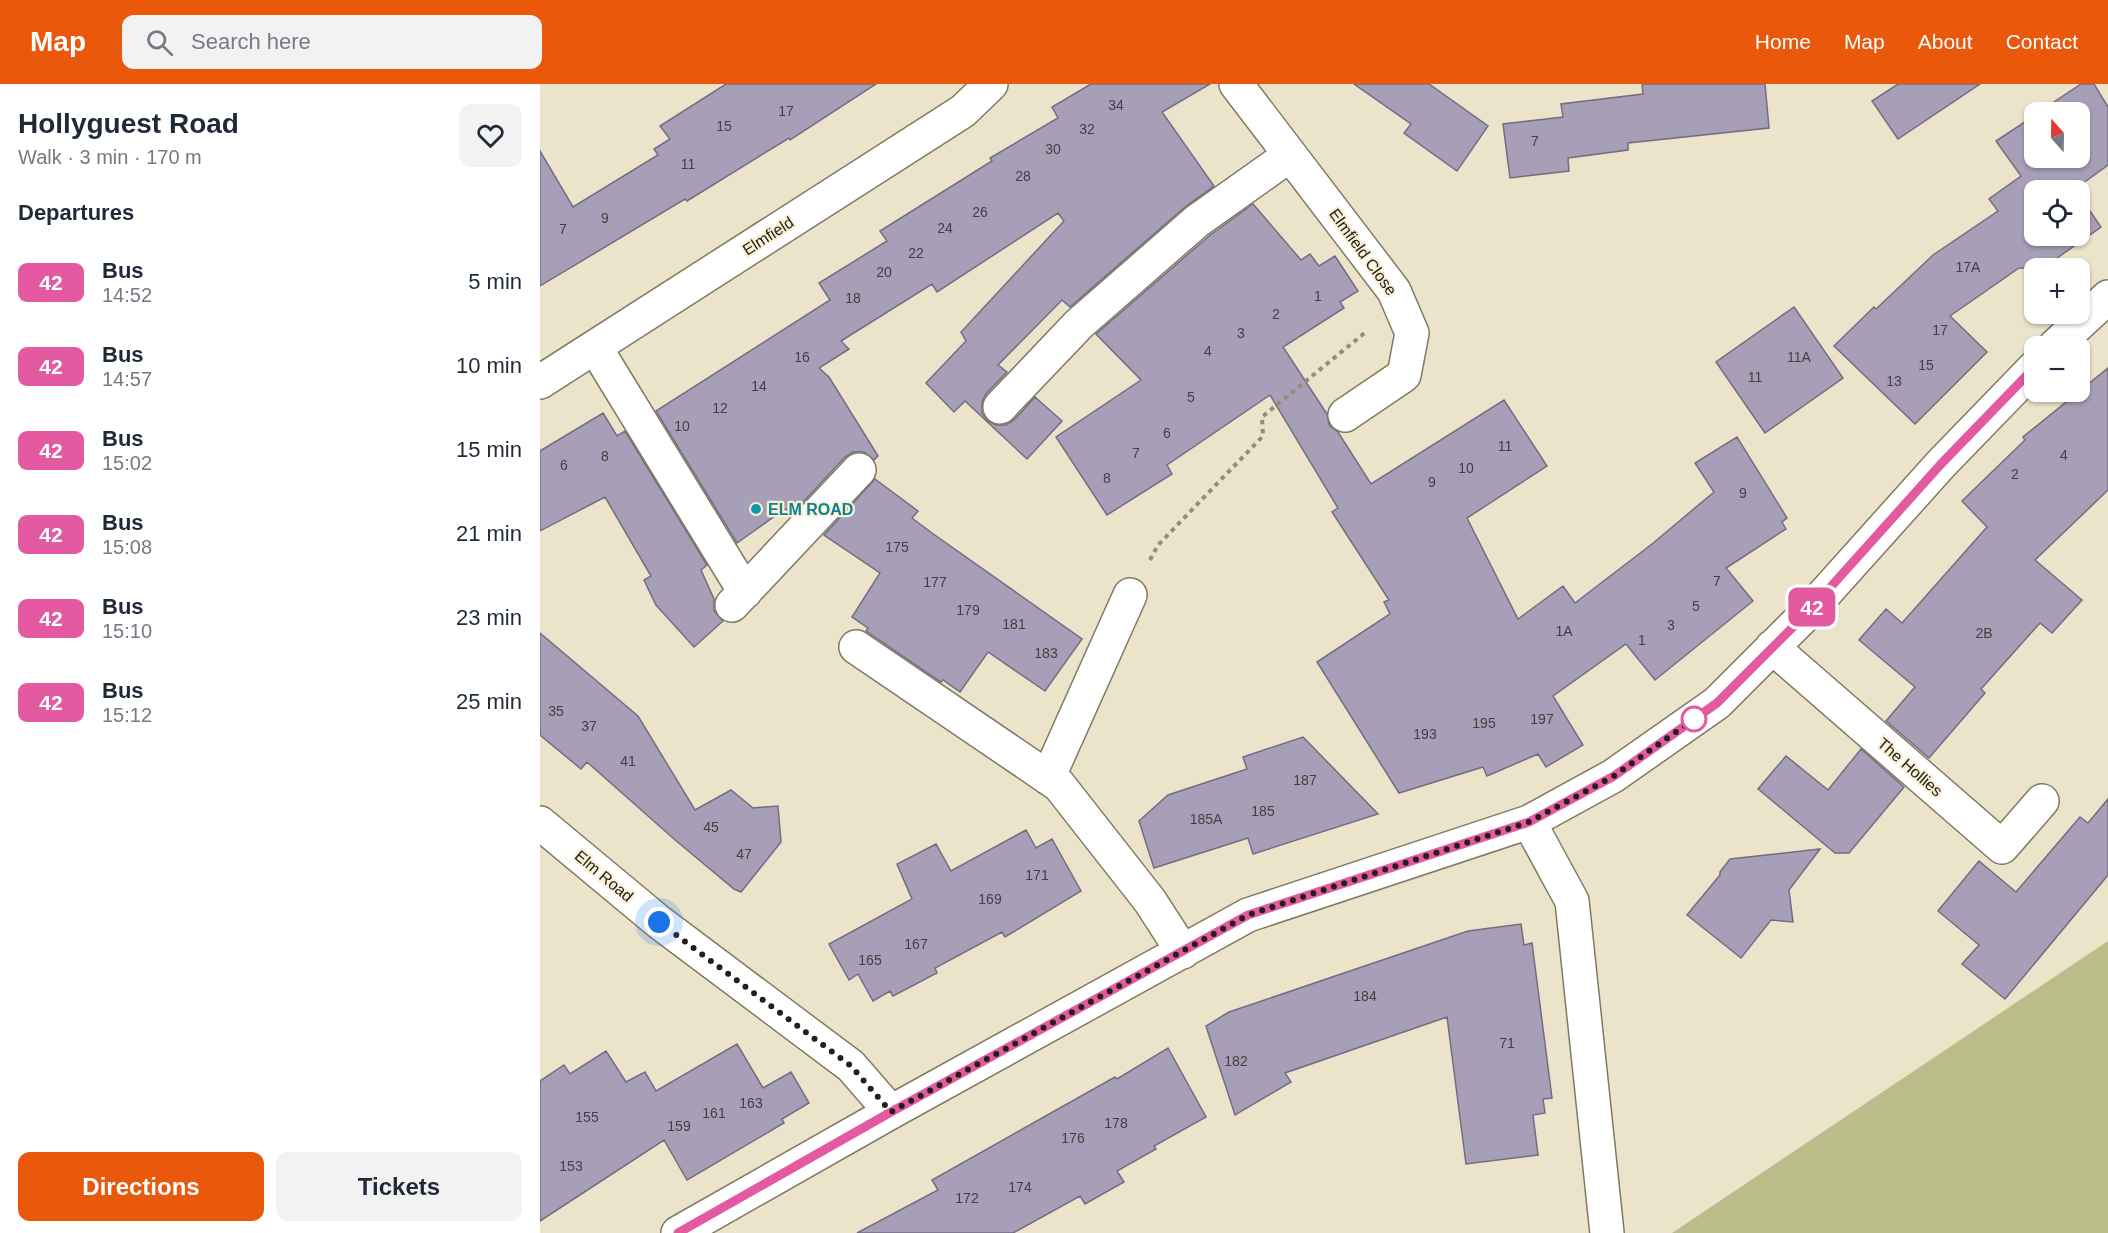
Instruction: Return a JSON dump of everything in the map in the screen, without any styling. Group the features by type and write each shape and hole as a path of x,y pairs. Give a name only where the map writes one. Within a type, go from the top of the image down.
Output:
{"street":[{"name":"Elmfield","path":"540,382 963,111 992,84"},
{"name":"Elmfield Close","path":"1236,84 1394,291 1412,333 1404,375 1345,415"},
{"path":"1000,407 1079,324 1180,236 1242,188 1290,155"},
{"path":"2066,336 2108,297"},
{"path":"595,347 739,599 859,470"},
{"path":"678,1233 891,1112 1248,915 1529,822 1614,776 1717,703 1810,610 1941,464 2024,378"},
{"path":"1048,778 1130,595"},
{"path":"856,647 1059,785 1150,901 1183,952"},
{"name":"The Hollies","path":"1772,647 2002,847 2042,801"},
{"path":"1529,822 1572,901 1607,1233"},
{"name":"Elm Road","path":"540,823 659,922 851,1066 891,1112"}],"path":[{"path":"1130,595 1158,545 1263,435 1262,417 1400,304"}],"green space":[{"path":"2108,941 2108,1233 1672,1233"}],"building":[{"path":"726,84 876,84 790,140 789,138 687,201 685,199 540,286 540,151 573,207 658,155 654,149 670,139 660,126"},
{"path":"1091,84 1210,84 1162,112 1214,186 1185,207 1070,307 1062,300 998,365 1007,372 986,394 982,402 982,413 988,421 996,425 1006,425 1014,420 1035,397 1062,421 1027,459 965,401 954,412 926,383 966,341 961,332 1064,221 1058,213 937,292 932,284 841,341 849,349 819,368 829,377 878,456 874,460 864,452 853,452 845,457 792,514 785,509 737,543 656,411 830,300 819,283 887,241 880,231 992,161 990,158 1058,118 1052,107"},
{"path":"1354,84 1429,84 1488,126 1457,171 1404,133 1411,124"},
{"path":"1642,84 1765,84 1769,128 1628,143 1628,150 1568,158 1569,171 1510,178 1503,124 1563,117 1561,104 1643,94"},
{"path":"1898,84 1980,84 1898,139 1872,101"},
{"path":"2081,84 2094,84 2108,107 2108,165 2087,180 2024,180 2024,246 2074,246 2057,258 2024,258 2024,268 2019,268 1950,316 1987,352 1915,424 1834,346 1933,255 1998,211 1989,199 2021,176 1996,141 2024,123 2024,168 2090,168 2090,102 2054,102"},
{"path":"1253,204 1301,260 1310,254 1319,266 1335,256 1358,291 1340,302 1344,308 1283,347 1327,414 1329,425 1338,432 1371,484 1504,400 1547,466 1467,518 1518,619 1563,586 1575,603 1652,544 1714,492 1695,463 1737,437 1787,518 1782,522 1786,529 1726,568 1753,601 1655,680 1626,644 1553,696 1583,745 1546,767 1538,754 1487,776 1483,767 1399,793 1317,662 1390,614 1384,602 1389,600 1332,512 1338,508 1270,395 1167,465 1172,474 1107,515 1056,437 1141,380 1096,334 1209,236"},
{"path":"2090,211 2101,227 2090,235"},
{"path":"1794,307 1843,378 1765,433 1716,362"},
{"path":"2108,368 2108,490 2035,560 2082,600 2052,633 2040,623 1981,689 1985,693 1929,758 1886,721 1915,687 1859,640 1886,609 1902,623 1987,527 1962,501 2025,440 2023,437 2066,402 2090,402 2090,383"},
{"path":"603,413 617,436 625,431 707,565 701,570 714,599 714,611 723,621 694,647 656,605 644,580 651,576 605,497 540,531 540,451"},
{"path":"875,479 918,511 912,518 1082,639 1045,691 988,652 960,692 943,680 941,682 866,631 868,628 852,617 880,573 824,535"},
{"path":"540,633 638,716 695,810 731,790 753,808 778,806 781,842 741,892 734,889 674,839 587,762 581,769 540,735"},
{"path":"1303,737 1378,814 1253,854 1248,838 1154,868 1139,821 1168,795 1247,769 1243,757"},
{"path":"1861,749 1904,787 1849,853 1835,853 1758,789 1786,756 1828,790"},
{"path":"2108,799 2108,875 2005,999 1962,964 1979,945 1938,911 1979,861 2016,892 2080,817 2088,823"},
{"path":"1026,830 1036,848 1052,839 1081,891 1005,937 1002,932 935,968 937,973 893,996 890,991 873,1001 858,974 849,980 829,944 912,899 897,864 936,844 951,871"},
{"path":"1820,849 1789,890 1793,922 1771,920 1741,958 1687,915 1720,875 1730,859"},
{"path":"1521,924 1524,945 1532,943 1552,1098 1543,1099 1545,1113 1533,1115 1538,1155 1466,1164 1447,1017 1285,1073 1291,1082 1235,1115 1206,1026 1229,1012 1468,931"},
{"path":"737,1044 763,1088 791,1072 809,1103 782,1119 784,1123 687,1180 664,1140 540,1221 540,1081 564,1065 570,1074 606,1051 626,1082 645,1072 656,1091"},
{"path":"1168,1048 1206,1117 1154,1146 1156,1149 1117,1171 1124,1182 1085,1204 1080,1196 1013,1233 857,1233 938,1190 932,1180 1115,1077 1117,1079"}],"bus line":[{"name":"42","path":"678,1233 891,1112 1248,915 1529,822 1614,776 1717,703 1810,610 1941,464 2024,378"}],"place":[{"name":"ELM ROAD","path":"756,509"}],"route":[{"path":"659,922 851,1066 891,1112 1248,915 1529,822 1614,776 1700,715 1694,719"}]}
